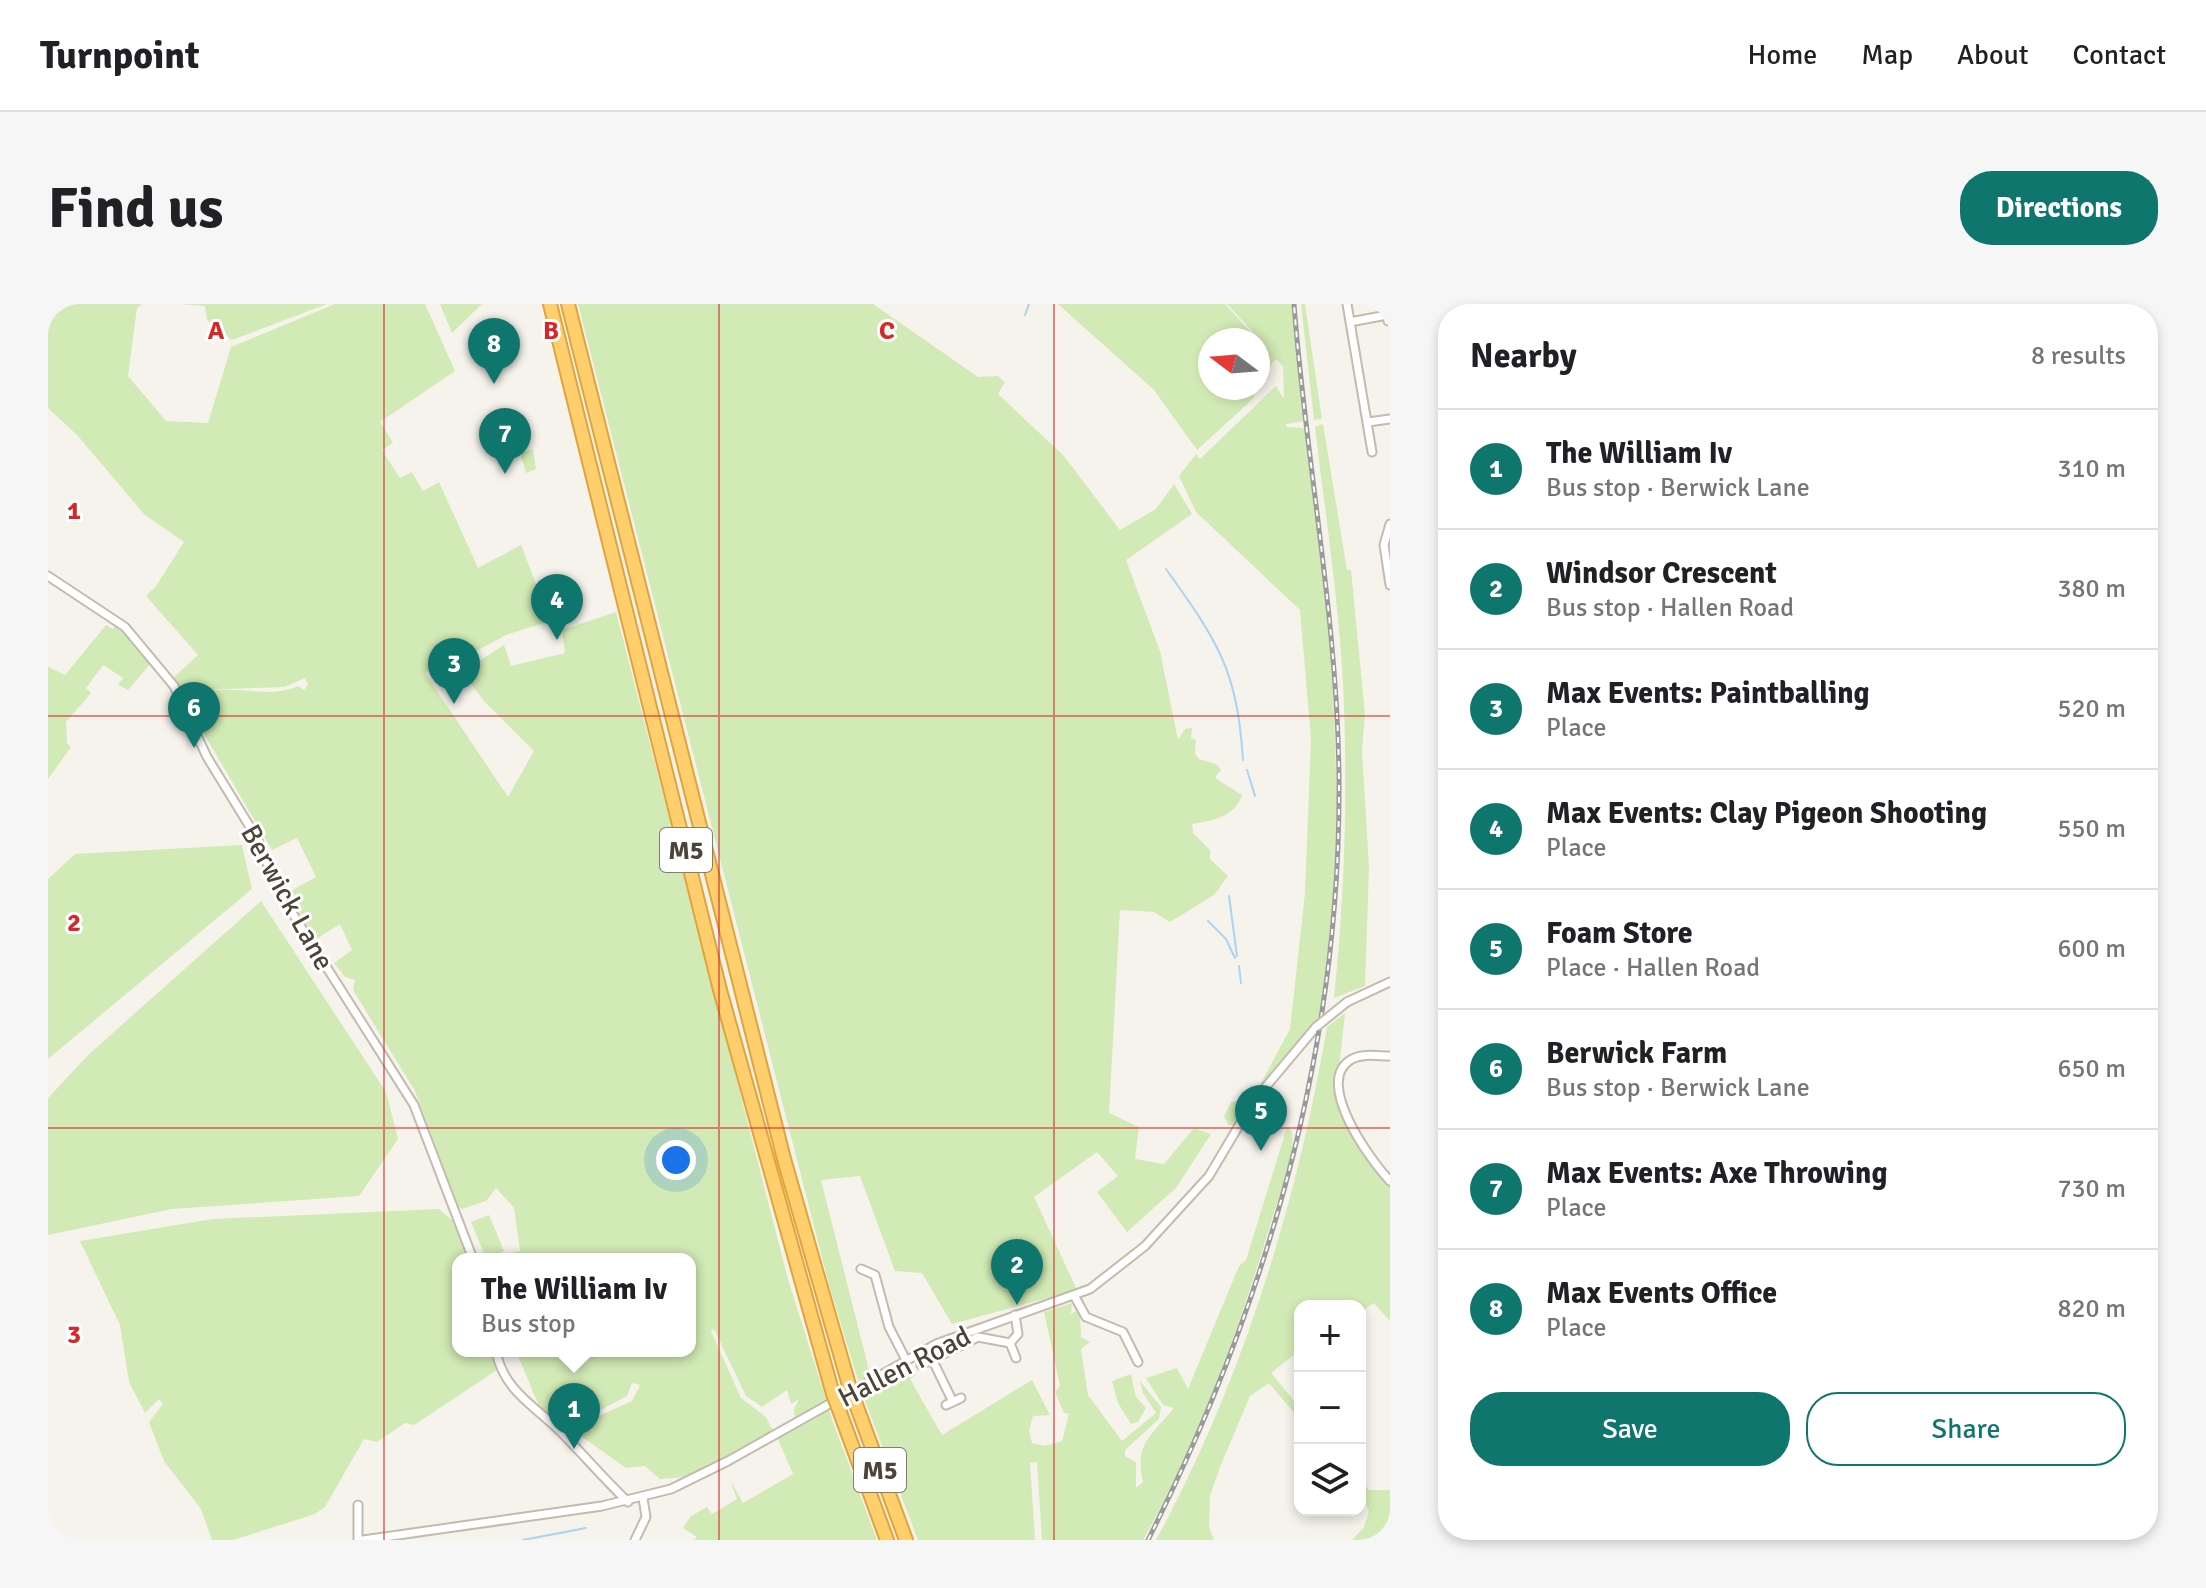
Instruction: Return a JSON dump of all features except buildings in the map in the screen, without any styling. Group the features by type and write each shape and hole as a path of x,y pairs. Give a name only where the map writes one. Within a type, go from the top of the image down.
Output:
{"highway":[{"name":"M5","path":"550,304 720,990 835,1400 887,1540"},
{"name":"M5","path":"568,304 784,1159 849,1385 906,1540"}],"street":[{"path":"1347,304 1372,455"},
{"path":"1350,322 1387,315"},
{"path":"1368,422 1390,419"},
{"path":"1390,524 1384,545 1390,585"},
{"name":"Berwick Lane","path":"48,576 125,627 174,686 207,757 258,840 277,889 414,1105 471,1253"},
{"name":"Hallen Road","path":"360,1540 643,1498 701,1476 950,1337 1075,1297 1108,1277 1158,1232 1209,1176 1253,1102 1316,1027 1347,1002 1390,982"},
{"path":"1390,1056 1364,1056 1350,1060 1342,1070 1339,1093 1349,1122 1390,1181"},
{"path":"861,1269 875,1275 889,1327 906,1360"},
{"path":"1075,1297 1086,1317 1123,1332 1138,1362"},
{"path":"1010,1343 1018,1334 1015,1315"},
{"path":"921,1365 978,1337 1010,1343"},
{"path":"1010,1343 1017,1360"},
{"path":"497,1357 499,1368 514,1392 564,1435 628,1502"},
{"path":"932,1359 953,1402"},
{"path":"635,1540 646,1517 643,1498"},
{"path":"358,1505 360,1540"}],"green space":[{"path":"48,304 142,304 137,308 128,376 166,421 208,423 231,347 335,304 425,304 455,371 380,422 393,443 382,450 400,478 412,472 423,491 439,482 478,568 521,545 550,621 506,635 449,666 425,673 508,797 534,751 485,702 462,672 504,645 511,666 565,653 562,630 616,612 788,1279 833,1422 877,1540 694,1540 697,1537 683,1528 691,1516 707,1507 712,1514 737,1499 730,1480 743,1503 793,1474 778,1439 818,1417 814,1407 795,1419 794,1409 799,1399 791,1404 787,1390 762,1407 746,1396 714,1329 711,1331 741,1398 766,1417 773,1431 687,1477 660,1479 645,1466 626,1468 539,1406 519,1357 696,1357 696,1253 510,1253 520,1251 514,1208 496,1188 486,1201 462,1209 458,1206 415,1091 353,990 355,980 345,977 334,963 352,950 340,924 316,939 287,893 316,877 297,838 272,850 204,734 191,700 215,690 272,692 298,686 304,690 308,685 305,678 284,687 200,690 188,697 174,677 198,655 146,596 156,586 184,542 145,515 78,436 48,408","holes":["632,1383 640,1385 632,1401 590,1420 589,1416 627,1396"]},
{"path":"179,304 327,304 232,340 207,320 205,306"},
{"path":"440,304 482,304 452,333"},
{"path":"578,304 873,304 978,377 998,376 1005,382 998,394 1064,456 1120,530 1156,509 1174,484 1192,514 1126,560 1160,651 1178,740 1185,729 1192,728 1191,738 1196,740 1195,754 1199,759 1216,764 1221,770 1215,778 1242,795 1229,813 1192,824 1193,833 1210,850 1210,859 1228,876 1214,895 1170,922 1154,912 1120,910 1109,1113 1139,1127 1135,1159 1164,1164 1194,1128 1211,1134 1176,1188 1127,1232 1097,1192 1118,1176 1097,1152 1034,1197 1077,1290 952,1324 922,1273 895,1271 860,1176 821,1180 873,1386 908,1365 916,1375 910,1379 942,1435 1032,1380 1050,1415 1033,1416 1029,1431 1032,1443 1045,1446 1062,1441 1069,1414 1064,1413 1055,1392 1060,1386 1044,1312 1072,1303 1071,1314 1076,1311 1080,1316 1081,1337 1090,1342 1081,1349 1088,1395 1122,1441 1156,1413 1143,1393 1140,1381 1161,1407 1159,1419 1125,1450 1125,1456 1136,1462 1136,1488 1143,1482 1141,1458 1146,1441 1174,1408 1163,1405 1146,1378 1177,1368 1188,1389 1239,1266 1246,1260 1287,1127 1292,1131 1292,1152 1286,1175 1232,1343 1183,1463 1143,1540 1042,1540 1037,1462 1030,1463 1035,1540 918,1540 862,1393 829,1285"},
{"path":"1058,304 1225,304 1247,328 1198,328 1198,400 1252,400 1197,450 1154,390"},
{"path":"1227,304 1293,304 1305,421 1286,424 1286,427 1306,428 1332,664 1337,797 1334,893 1320,1016 1260,1085 1290,1029 1305,893 1311,739 1300,610 1196,512 1179,476 1196,454 1200,459 1261,400 1270,400 1270,392 1276,386 1284,399 1283,366 1276,359 1270,367 1270,328 1249,328"},
{"path":"1301,304 1305,304 1322,419 1314,420"},
{"path":"1323,424 1347,570 1351,570 1365,714 1362,751 1369,867 1365,986 1334,998 1341,919 1345,761 1338,618 1315,427"},
{"path":"533,449 536,469 526,473 520,453"},
{"path":"106,625 113,629 115,625 152,662 128,690 118,685 123,678 103,665 86,688 91,693 66,722 67,743 71,747 48,779 48,667 65,675"},
{"path":"242,845 252,889 48,1059 48,879 75,854"},
{"path":"261,901 386,1092 398,1139 359,1196 172,1209 48,1235 48,1098 87,1056"},
{"path":"1345,1013 1338,1079 1342,1111 1390,1182 1390,1321 1374,1303 1366,1308 1366,1300 1294,1300 1294,1355 1271,1373 1294,1401 1294,1413 1269,1383 1250,1396 1210,1496 1209,1527 1214,1540 1156,1540 1215,1418 1262,1290 1300,1159 1327,1027"},
{"path":"1238,1101 1244,1107 1234,1125 1228,1125 1224,1116 1231,1102"},
{"path":"439,1209 454,1222 467,1253 452,1253 452,1357 494,1357 497,1370 414,1425 405,1423 377,1442 364,1439 325,1507 315,1514 233,1540 212,1540 201,1509 164,1461 149,1422 163,1404 159,1399 145,1413 129,1382 120,1325 80,1241 212,1219"},
{"path":"489,1215 504,1251 484,1253 471,1222"},
{"path":"1131,1374 1136,1397 1146,1408 1138,1422 1131,1424 1118,1403 1112,1381"},
{"path":"1366,1486 1369,1490 1390,1490 1390,1540 1352,1540 1364,1527 1369,1511"}],"waterway":[{"path":"1025,315 1029,304"},
{"path":"1166,569 1222,658 1236,702 1243,760"},
{"path":"1247,770 1255,796"},
{"path":"1229,896 1237,956"},
{"path":"1208,921 1226,939 1235,958"},
{"path":"1239,966 1241,983"},
{"path":"523,1540 586,1528"}],"railway":[{"path":"1148,1540 1228,1359 1261,1266 1289,1171 1311,1075 1327,978 1336,880 1337,720 1294,304"}],"place":[{"name":"Max Events Office","path":"494,384"},
{"name":"Max Events: Axe Throwing","path":"505,474"},
{"name":"Max Events: Clay Pigeon Shooting","path":"557,640"},
{"name":"Max Events: Paintballing","path":"454,704"},
{"name":"Berwick Farm","path":"194,748"},
{"name":"Foam Store","path":"1261,1151"},
{"name":"Windsor Crescent","path":"1017,1305"},
{"name":"The William Iv","path":"574,1449"}]}
